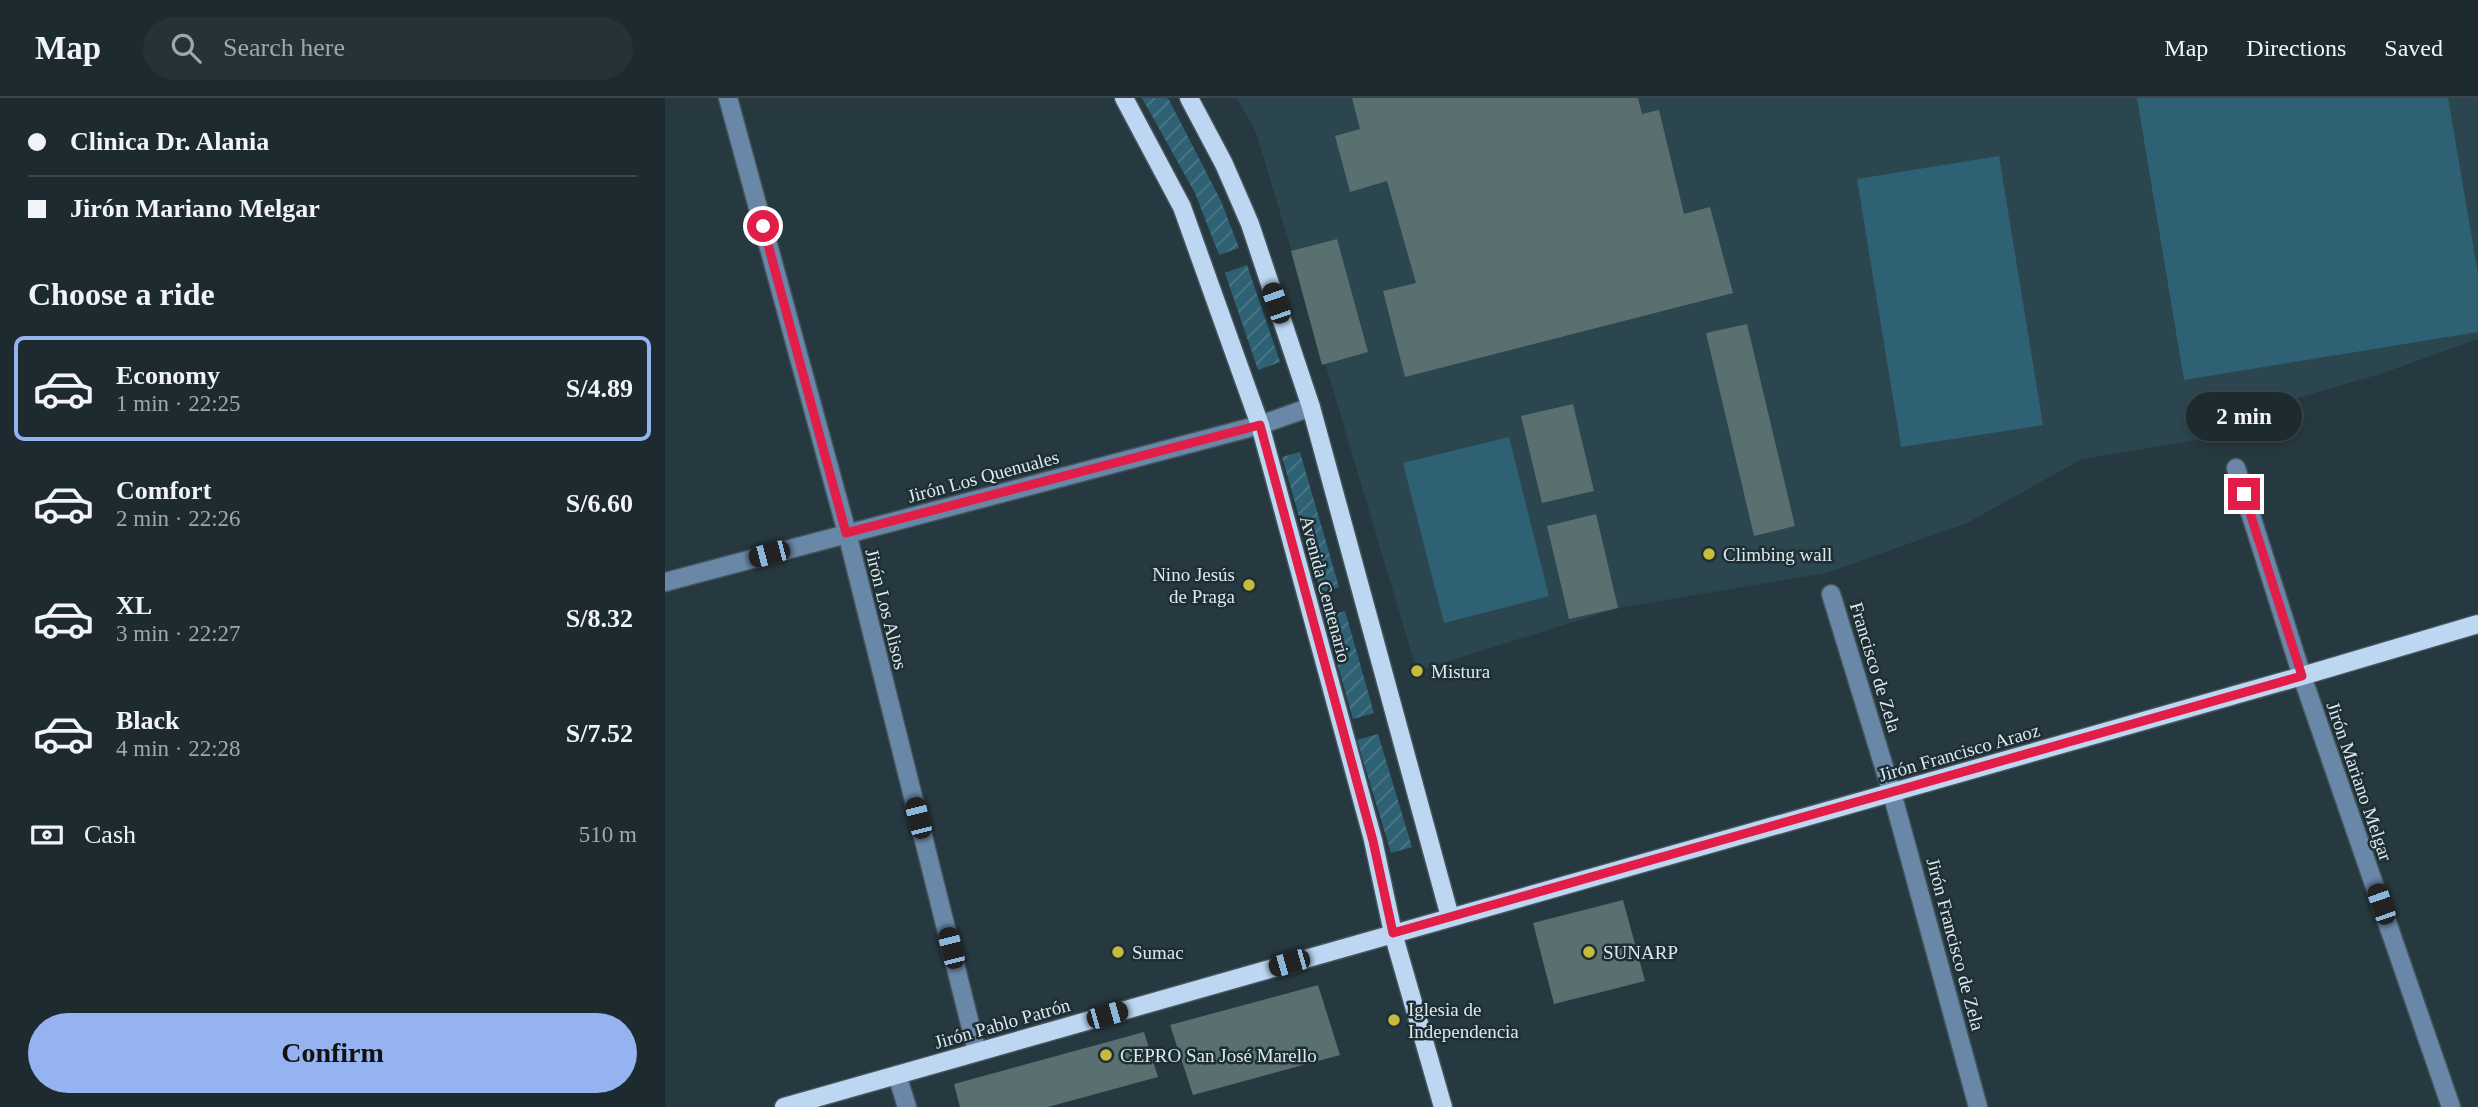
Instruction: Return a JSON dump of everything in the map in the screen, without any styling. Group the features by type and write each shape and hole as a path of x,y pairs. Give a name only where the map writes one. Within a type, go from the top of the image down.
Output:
{"main road":[{"name":"Avenida Centenario","path":"1124,98 1182,207 1260,425 1373,841 1393,933 1443,1107"},
{"name":"Avenida Centenario","path":"1189,98 1224,164 1250,224 1311,407 1450,917"},
{"name":"Jirón Francisco Araoz","path":"1393,933 2478,624"},
{"name":"Jirón Pablo Patrón","path":"784,1107 1393,933"}],"street":[{"name":"Jirón Los Alisos","path":"728,98 846,533 977,1052"},
{"name":"Jirón Los Quenuales","path":"665,582 1260,425 1311,407"},
{"name":"Jirón Mariano Melgar","path":"2236,468 2302,676 2451,1107"},
{"name":"Francisco de Zela","path":"1831,594 1892,793"},
{"name":"Jirón Francisco de Zela","path":"1892,793 1978,1107"},
{"path":"897,1075 907,1107"}],"shaded area":[{"path":"1142,98 1168,98 1221,201 1239,248 1219,255 1195,193"},
{"path":"1237,98 2478,98 2478,339 2380,374 2235,416 2239,433 2082,459 1967,523 1826,573 1618,608 1417,671 1256,132"},
{"path":"2137,98 2448,98 2478,274 2478,332 2184,380"},
{"path":"1999,156 2043,425 1901,447 1857,179"},
{"path":"1247,265 1280,362 1258,370 1225,273"},
{"path":"1509,437 1549,596 1444,623 1403,463"},
{"path":"1300,452 1339,587 1321,593 1282,457"},
{"path":"1345,611 1374,713 1353,719 1324,617"},
{"path":"1378,734 1412,847 1391,853 1357,740"}],"building":[{"path":"1352,98 1638,98 1642,114 1659,110 1684,214 1710,207 1733,293 1405,377 1383,291 1416,283 1387,181 1350,192 1335,136 1360,129"},
{"path":"1337,239 1368,352 1322,365 1291,251"},
{"path":"1747,324 1795,526 1754,536 1706,333"},
{"path":"1573,404 1594,491 1542,503 1521,416"},
{"path":"1596,514 1618,608 1569,619 1547,526"},
{"name":"SUNARP","path":"1623,900 1645,981 1554,1004 1533,923"},
{"path":"1318,985 1340,1055 1193,1095 1170,1025"},
{"name":"CEPRO San José Marello","path":"1144,1032 1158,1077 1048,1107 960,1107 954,1084"}],"place":[{"name":"Climbing wall","path":"1709,554"},
{"name":"Nino Jesús de Praga","path":"1249,585"},
{"name":"Mistura","path":"1417,671"},
{"name":"Sumac","path":"1118,952"},
{"name":"SUNARP","path":"1589,952"},
{"name":"Iglesia de Independencia","path":"1394,1020"},
{"name":"CEPRO San José Marello","path":"1106,1055"}],"route":[{"path":"763,226 846,533 1260,425 1373,841 1393,933 2302,676 2244,494"}]}
